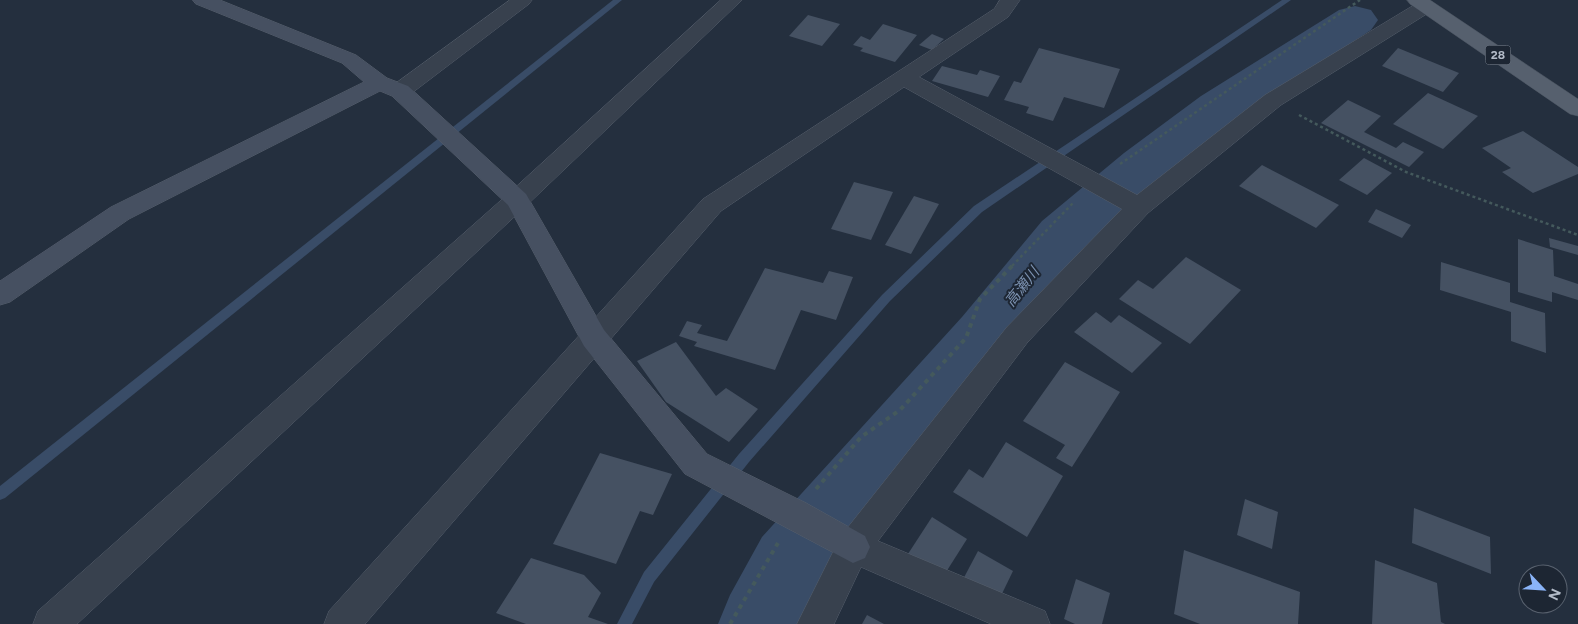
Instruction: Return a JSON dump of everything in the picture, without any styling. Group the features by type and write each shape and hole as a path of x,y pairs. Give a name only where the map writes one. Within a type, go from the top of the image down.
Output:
{"main road":[{"name":"28","path":"1425,2 1578,109"}],"street":[{"path":"203,0 349,59 389,87 517,200 594,338 696,464 794,514 853,547 1032,624"},
{"path":"0,294 120,212 389,87 522,0"},
{"path":"51,624 517,200 732,0"},
{"path":"342,624 712,205 1001,13 1010,0"},
{"path":"815,624 853,547 1017,335 1140,207 1273,100 1425,2"},
{"path":"902,77 1140,207"}],"path":[{"path":"1273,100 1406,172 1578,235"}],"building":[{"path":"808,15 840,24 822,46 789,36"},
{"path":"883,24 917,35 895,62 860,51 863,48 853,45 861,36 870,40"},
{"path":"932,34 944,39 932,50 919,45"},
{"path":"1039,48 1120,69 1104,108 1064,97 1053,121 1026,113 1029,107 1004,100 1014,81 1021,83"},
{"path":"1398,48 1459,73 1443,92 1382,66"},
{"path":"942,66 977,75 980,70 1000,76 988,97 932,81"},
{"path":"1428,93 1478,116 1443,149 1393,124"},
{"path":"1348,100 1381,116 1364,132 1396,148 1403,142 1424,152 1409,167 1321,123"},
{"path":"1523,131 1578,167 1578,174 1533,193 1502,172 1511,168 1482,148"},
{"path":"1364,158 1392,173 1367,195 1339,180"},
{"path":"1262,165 1339,205 1316,228 1239,186"},
{"path":"854,182 893,192 871,240 831,229"},
{"path":"914,196 939,204 911,254 885,245"},
{"path":"1376,209 1411,225 1402,238 1368,222"},
{"path":"1549,238 1578,246 1578,255 1550,247"},
{"path":"1518,239 1553,250 1554,276 1578,284 1578,300 1552,292 1552,302 1518,292"},
{"path":"1186,257 1241,290 1190,344 1119,299 1138,280 1153,289"},
{"path":"1441,262 1510,283 1510,302 1545,313 1546,353 1511,341 1511,312 1440,290"},
{"path":"765,268 823,283 829,271 853,277 836,320 801,310 775,370 694,346 697,342 679,336 687,321 702,325 697,333 727,341"},
{"path":"1096,312 1111,323 1119,315 1162,343 1132,373 1074,332"},
{"path":"676,342 716,396 726,388 758,409 729,442 666,402 637,361"},
{"path":"1065,362 1120,392 1072,467 1056,458 1065,445 1023,421"},
{"path":"1006,442 1063,476 1027,537 953,492 969,469 983,478"},
{"path":"600,453 672,474 653,515 640,511 616,564 553,544"},
{"path":"1245,499 1278,512 1272,549 1237,535"},
{"path":"1414,508 1490,537 1491,574 1412,543"},
{"path":"932,517 967,539 941,580 906,557"},
{"path":"1184,550 1300,592 1298,624 1200,624 1174,614"},
{"path":"978,551 1013,571 996,606 960,585"},
{"path":"531,558 584,575 601,593 588,617 608,624 526,624 496,613"},
{"path":"1375,560 1437,583 1441,622 1445,624 1372,624"},
{"path":"1076,579 1110,593 1102,624 1075,624 1064,619"},
{"path":"867,615 884,624 862,624"}],"waterway":[{"path":"0,494 618,0"},
{"path":"624,624 649,577 744,458 886,298 978,209 1287,0"},
{"name":"高瀬川","path":"759,624 790,564 985,335 1063,236 1143,166 1219,107 1355,20"}]}
